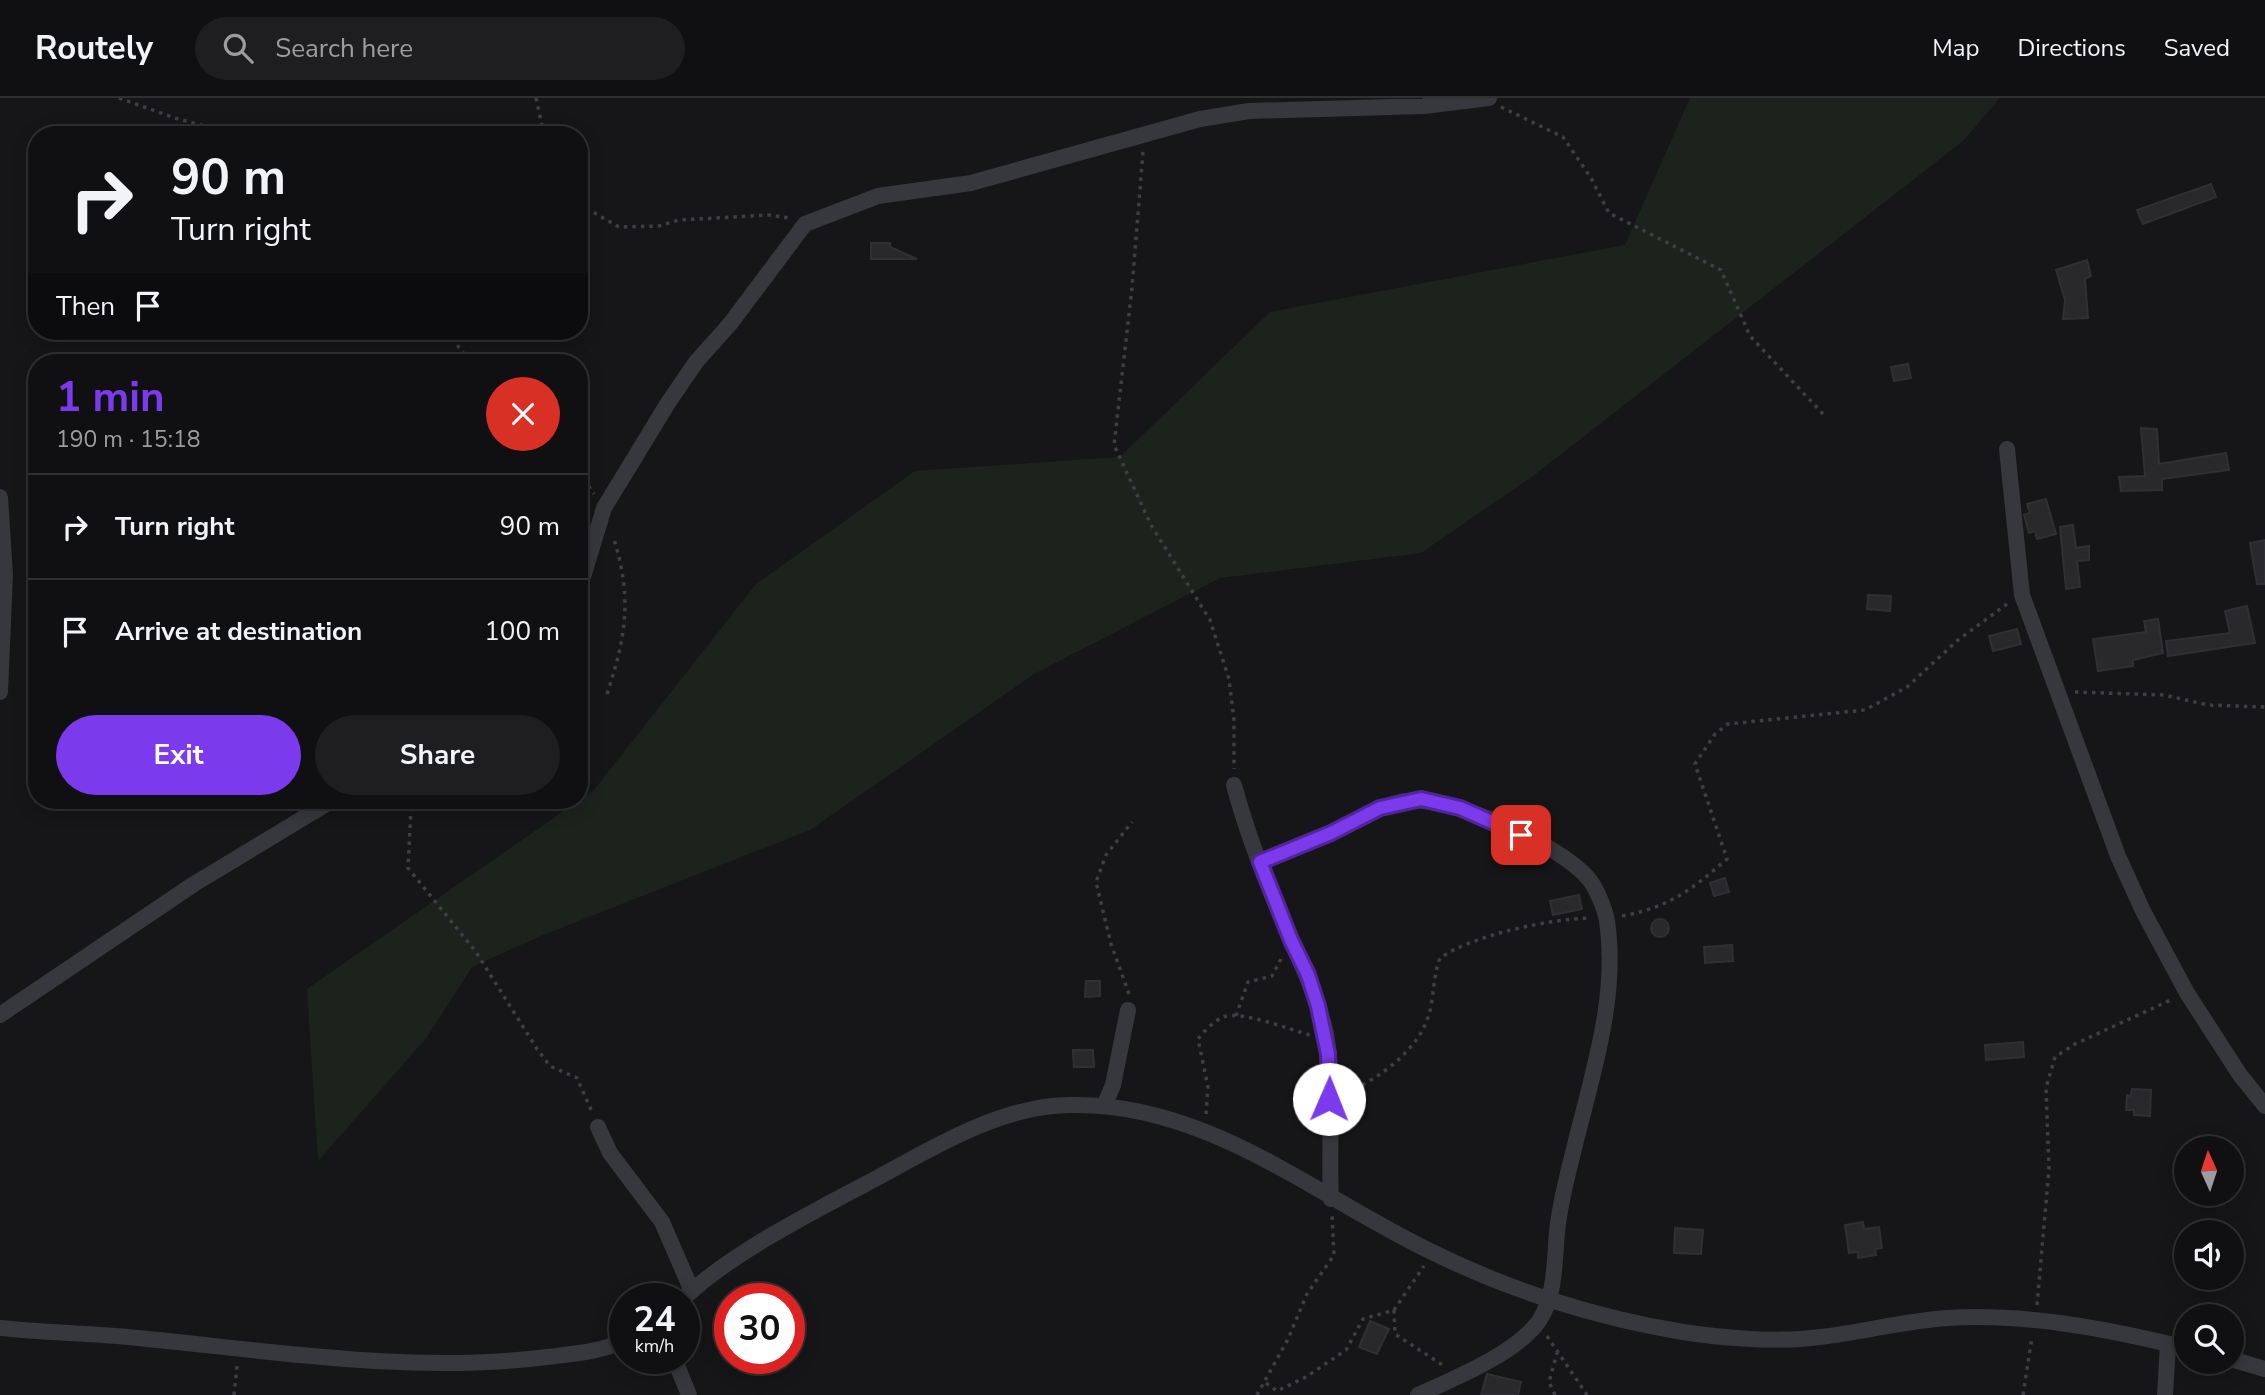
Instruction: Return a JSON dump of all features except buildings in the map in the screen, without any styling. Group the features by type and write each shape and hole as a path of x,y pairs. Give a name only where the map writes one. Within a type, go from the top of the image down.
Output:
{"street":[{"path":"588,560 604,508 696,362 730,324 805,224 878,197 971,183 1200,119 1249,111 1424,106 1488,99"},
{"path":"2007,449 2022,595 2118,856 2143,911 2187,993 2239,1075 2265,1106"},
{"path":"0,497 5,575 0,692"},
{"path":"1234,785 1245,827 1308,975 1326,1034 1331,1199"},
{"path":"1260,862 1331,833 1380,808 1421,799 1460,808 1502,825 1559,854 1589,878 1606,918 1609,975 1602,1027 1563,1194 1548,1299 1539,1322 1507,1349 1418,1395"},
{"path":"0,1016 194,884 316,809"},
{"path":"1104,1106 1113,1085 1128,1010"},
{"path":"700,1286 732,1262 912,1158 986,1124 1023,1111 1067,1104 1104,1106 1173,1118 1259,1156 1331,1199 1433,1253 1548,1299 1685,1332 1808,1339 1943,1318 1992,1316 2035,1319 2174,1345"},
{"path":"598,1127 616,1162 662,1222 684,1283"},
{"path":"0,1328 137,1338 241,1350 455,1365 504,1363 580,1353 609,1345"},
{"path":"2165,1395 2168,1344"},
{"path":"2244,1363 2265,1370"},
{"path":"680,1374 689,1395"}],"path":[{"path":"120,98 204,126"},
{"path":"536,98 542,126"},
{"path":"1488,99 1563,137 1591,178 1609,213 1721,270 1751,336 1824,415"},
{"path":"1145,134 1132,288 1114,445 1151,524 1210,620 1229,679 1234,720 1234,785"},
{"path":"588,209 619,227 659,226 679,220 769,215 794,219 805,224"},
{"path":"454,340 465,354"},
{"path":"588,485 604,508 624,571 625,631 607,694"},
{"path":"1329,1099 1366,1084 1401,1056 1423,1033 1431,1006 1433,977 1440,958 1452,949 1473,941 1544,925 1637,913 1688,893 1727,859 1695,764 1715,734 1728,724 1865,710 1907,687 1989,615 2022,595"},
{"path":"2059,691 2164,695 2208,705 2265,707"},
{"path":"411,809 408,868 476,952 550,1066 576,1078 598,1127"},
{"path":"1128,1010 1129,988 1111,944 1096,882 1106,855 1132,822"},
{"path":"1236,1016 1248,982 1272,976 1291,940"},
{"path":"2023,1395 2044,1246 2049,1169 2046,1088 2056,1057 2075,1044 2187,993"},
{"path":"1203,1130 1208,1087 1198,1039 1223,1017 1236,1016 1310,1035 1326,1034"},
{"path":"1257,1395 1266,1383 1307,1294 1334,1255 1331,1199"},
{"path":"1433,1253 1394,1310 1395,1334 1458,1375"},
{"path":"1266,1383 1278,1391 1306,1377 1346,1350 1363,1319 1394,1310"},
{"path":"1539,1322 1587,1395"},
{"path":"234,1395 234,1377 241,1350"},
{"path":"1555,1395 1549,1382 1557,1353"}],"shaded area":[{"path":"1690,98 2000,98 1963,141 1533,476 1421,553 1220,578 1034,674 810,830 543,935 472,967 427,1037 318,1161 307,989 567,809 588,809 588,794 756,584 915,471 1120,457 1270,312 1625,245"}],"route":[{"path":"1329,1099 1326,1034 1318,1006 1308,975 1260,862 1331,833 1380,808 1421,799 1460,808 1521,835"}]}
